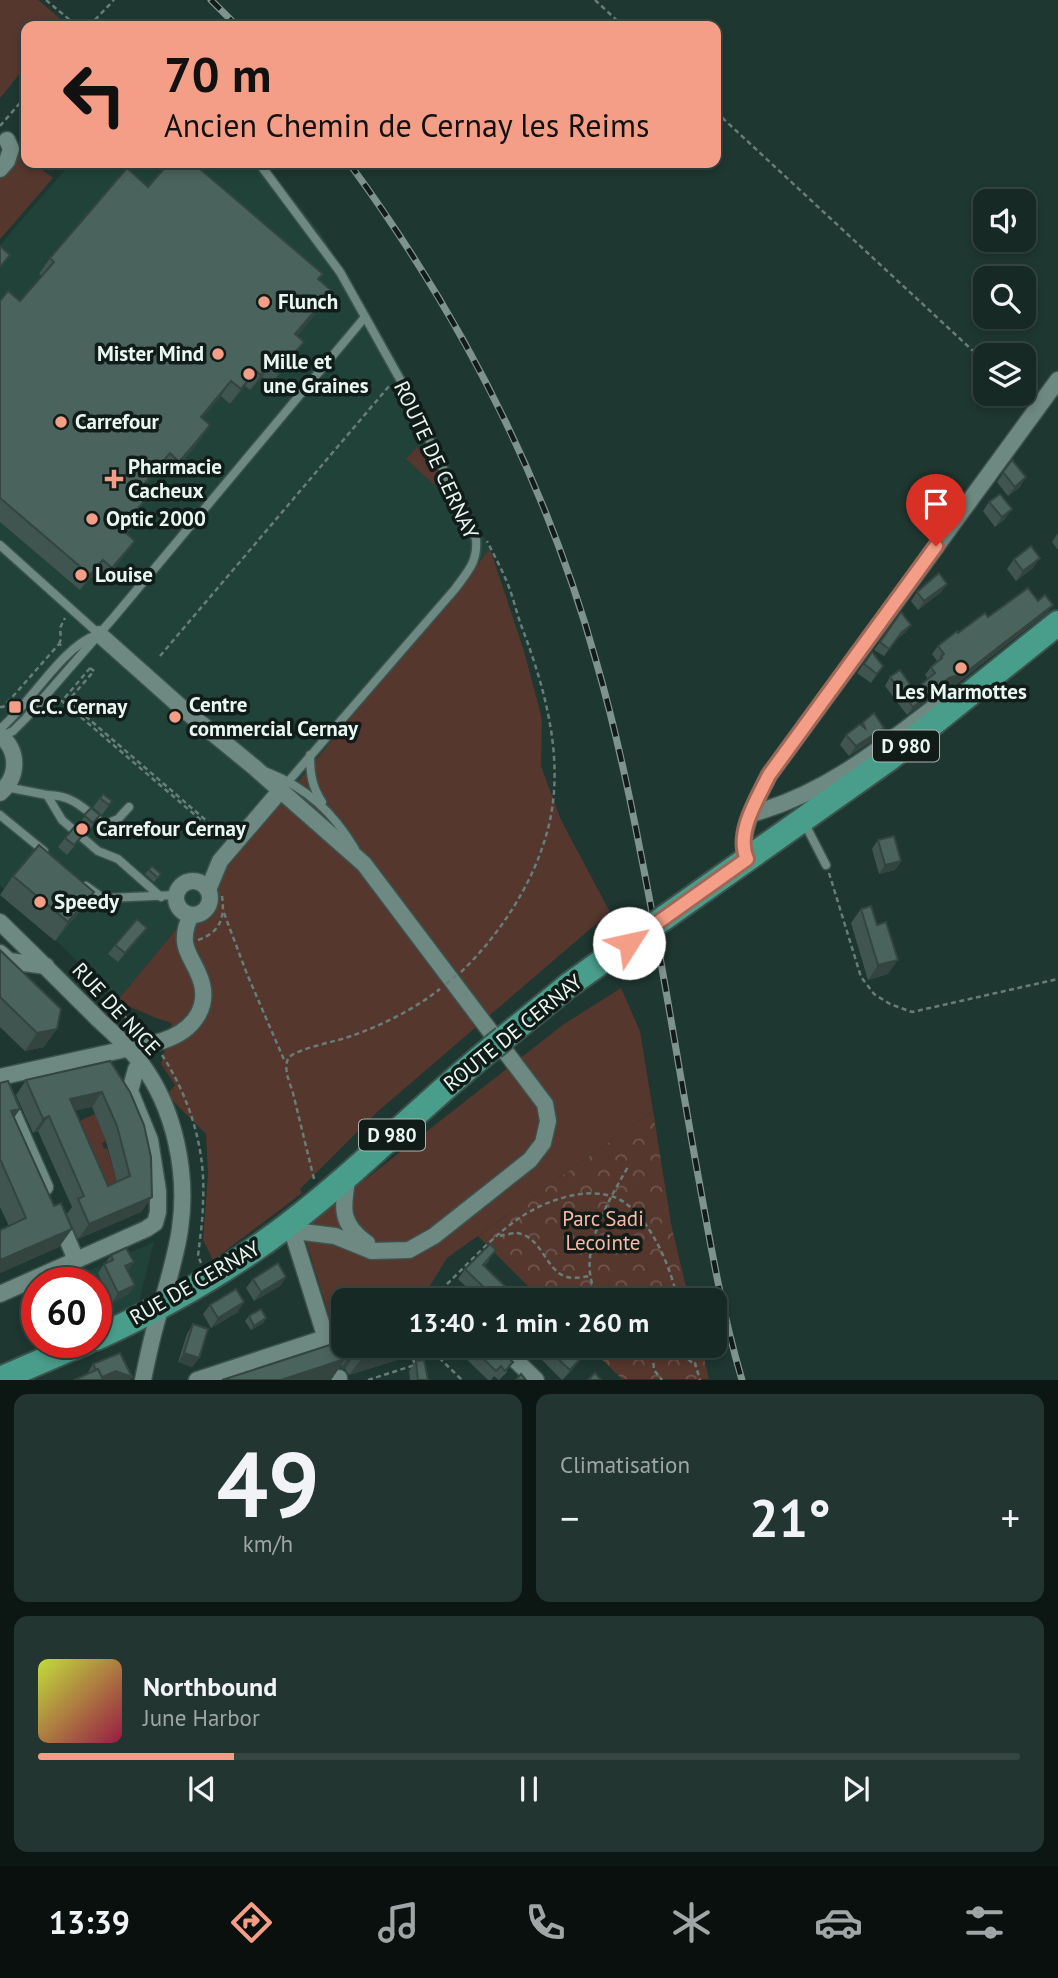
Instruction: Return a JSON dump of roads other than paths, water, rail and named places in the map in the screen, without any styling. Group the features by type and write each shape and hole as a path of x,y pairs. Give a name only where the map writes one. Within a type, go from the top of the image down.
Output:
{"main road":[{"name":"ROUTE DE CERNAY","path":"290,1224 499,1042 569,985 890,758 1058,623"},
{"name":"RUE DE CERNAY","path":"112,1330 161,1307 290,1224"},
{"path":"0,1379 49,1358"}],"street":[{"path":"0,169 7,161 11,149 2,133"},
{"path":"747,859 744,852 751,814 769,775 1058,380"},
{"path":"99,634 182,708 254,767 284,786 364,864 545,1104 548,1121 543,1143 530,1160 434,1236 409,1250 372,1251 335,1236 303,1232 290,1224"},
{"name":"ROUTE DE CERNAY","path":"751,814 808,794 843,774 1005,653 1018,657"},
{"path":"1,733 9,743 15,761 12,779 3,790"},
{"path":"208,890 200,883 190,881 169,896 191,915 205,910 210,900 208,890 229,842 284,786"},
{"path":"0,1077 179,1035 195,1021 203,1000 202,983 185,941 191,915"},
{"name":"RUE DE NICE","path":"0,922 141,1063 159,1094 172,1126 181,1176 182,1210 178,1246 143,1380"},
{"path":"0,953 9,961 46,966"},
{"path":"0,1294 152,1227 155,1223 158,1212 155,1160 150,1140 130,1091 136,1069 141,1063"},
{"path":"0,1084 76,1260"},
{"path":"348,1175 344,1202 345,1220 359,1237 389,1251"},
{"path":"290,1224 333,1361"},
{"path":"197,1380 331,1336"},
{"path":"513,1358 536,1380"}],"lane":[{"name":"ROUTE DE CERNAY","path":"263,168 340,272 406,390 476,538 477,550 474,562 455,589 284,786"},
{"path":"1,733 13,731 26,719 365,317"},
{"path":"0,545 99,634"},
{"path":"310,755 310,774 315,791 364,864"},
{"path":"284,786 327,811"},
{"path":"3,790 63,795 104,825 118,820 129,807"},
{"path":"47,795 62,820 98,851 118,859 169,896"},
{"path":"0,815 51,857"},
{"path":"803,820 826,865"},
{"path":"82,883 107,898 169,896"}],"railway":[{"path":"211,0 232,21"},
{"path":"353,168 427,279 495,401 552,528 576,594 609,708 631,803 711,1245 742,1380"}],"place":[{"name":"Flunch","path":"264,302"},
{"name":"Mister Mind","path":"218,354"},
{"name":"Mille et une Graines","path":"249,374"},
{"name":"Carrefour","path":"61,422"},
{"name":"Pharmacie Cacheux","path":"114,479"},
{"name":"Optic 2000","path":"92,519"},
{"name":"Louise","path":"81,575"},
{"name":"Les Marmottes","path":"961,668"},
{"name":"C.C. Cernay","path":"15,707"},
{"name":"Centre commercial Cernay","path":"175,717"},
{"name":"Carrefour Cernay","path":"82,829"},
{"name":"Speedy","path":"40,902"}],"park label":[{"name":"Parc Sadi Lecointe","path":"603,1231"}]}
